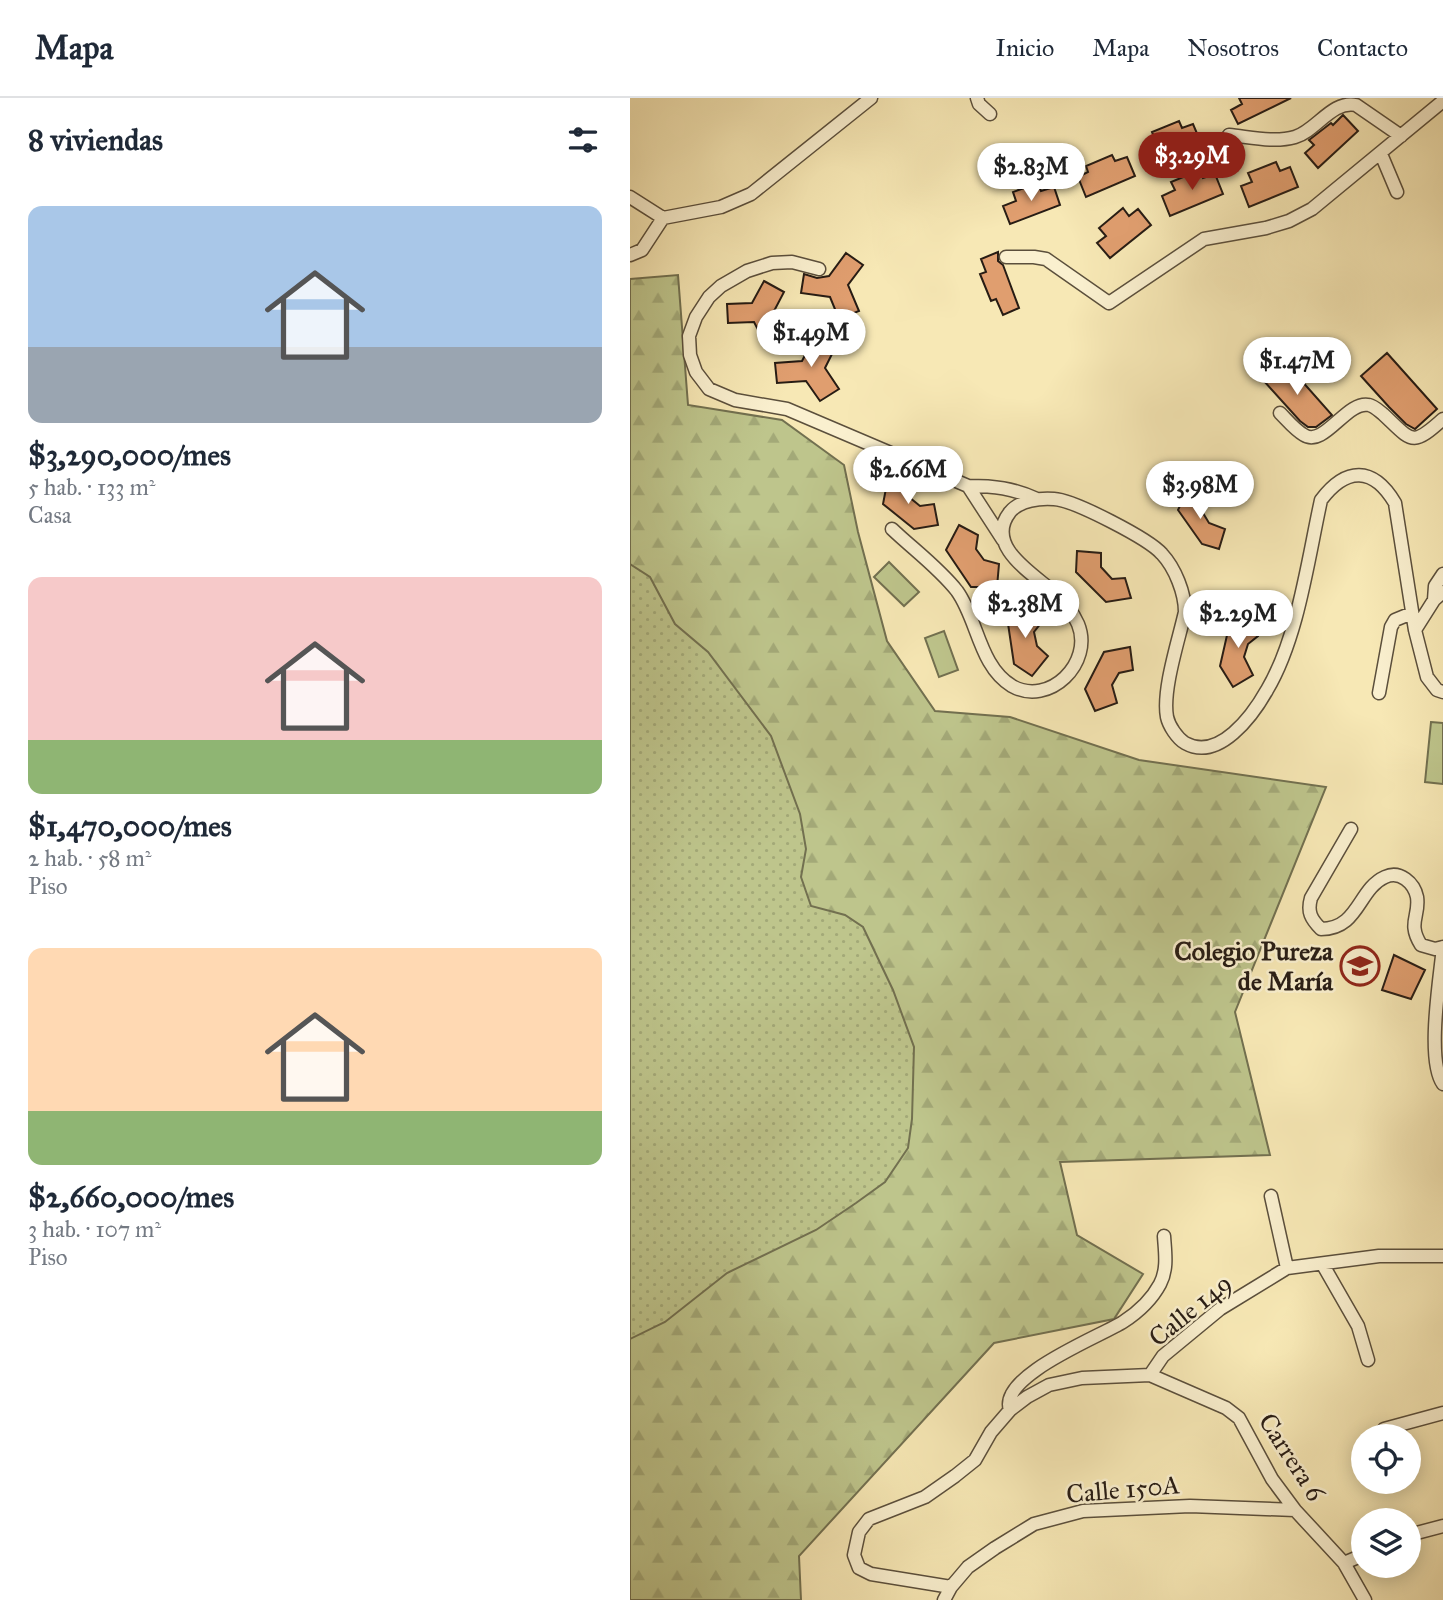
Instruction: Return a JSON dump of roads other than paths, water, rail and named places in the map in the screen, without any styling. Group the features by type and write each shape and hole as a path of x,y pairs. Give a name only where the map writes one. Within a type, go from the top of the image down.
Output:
{"street":[{"path":"630,197 663,218 721,207 751,194 870,98"},
{"path":"977,98 979,104 990,114"},
{"path":"1006,257 1046,259 1109,303 1204,239 1278,225 1312,209 1443,101"},
{"path":"1229,135 1271,140 1297,137 1347,104 1356,105 1401,136"},
{"path":"1381,154 1397,192"},
{"path":"630,255 642,250 663,218"},
{"path":"819,269 793,262 772,263 747,271 721,285 709,297 696,317 689,335 690,355 696,372 709,389 735,400 787,408 968,486 1015,489 1037,499"},
{"path":"1280,413 1303,435 1310,438 1322,434 1360,406 1369,405 1377,409 1407,437 1415,440 1423,437 1443,419"},
{"path":"1003,540 1004,525 1017,506 1037,499 1057,499 1099,516 1156,548 1170,565 1185,598 1185,612 1166,698 1167,718 1172,730 1183,742 1197,747 1213,745 1232,734 1253,713 1269,688 1292,630 1321,500 1333,484 1351,475 1371,476 1385,487 1395,503 1415,630 1427,677 1437,690 1443,692"},
{"path":"892,529 957,592 996,673 1004,681 1022,691 1042,692 1054,687 1068,675 1077,660 1079,626 1057,595 1021,566 968,486"},
{"path":"1415,630 1438,596 1435,586 1443,575"},
{"path":"1379,694 1391,627 1395,620 1412,613"},
{"path":"1351,829 1311,898 1308,910 1321,929 1337,927 1356,911 1374,883 1397,874 1407,879 1417,899 1413,920 1421,944 1427,948 1443,947 1436,1011 1435,1068 1443,1084"},
{"path":"1271,1196 1287,1268"},
{"path":"1010,1410 1010,1395 1037,1368 1123,1322 1141,1309 1161,1284 1166,1267 1164,1236"},
{"name":"Calle 149","path":"951,1587 871,1574 859,1568 854,1555 859,1532 869,1519 925,1497 975,1460 991,1432 1010,1410 1027,1396 1049,1385 1082,1378 1150,1376 1163,1356 1220,1308 1287,1268 1379,1256 1443,1256"},
{"path":"1323,1265 1358,1326 1368,1360"},
{"name":"Carrera 6","path":"1150,1376 1226,1408 1239,1418 1272,1479 1295,1510 1344,1563 1365,1600"},
{"path":"1402,1424 1443,1413"},
{"name":"Calle 150A","path":"944,1600 968,1567 1034,1524 1083,1511 1191,1506 1295,1510"},
{"path":"1421,1532 1443,1526"},
{"path":"1344,1563 1351,1560"}],"place":[{"name":"Colegio Pureza de María","path":"1360,966"}]}
